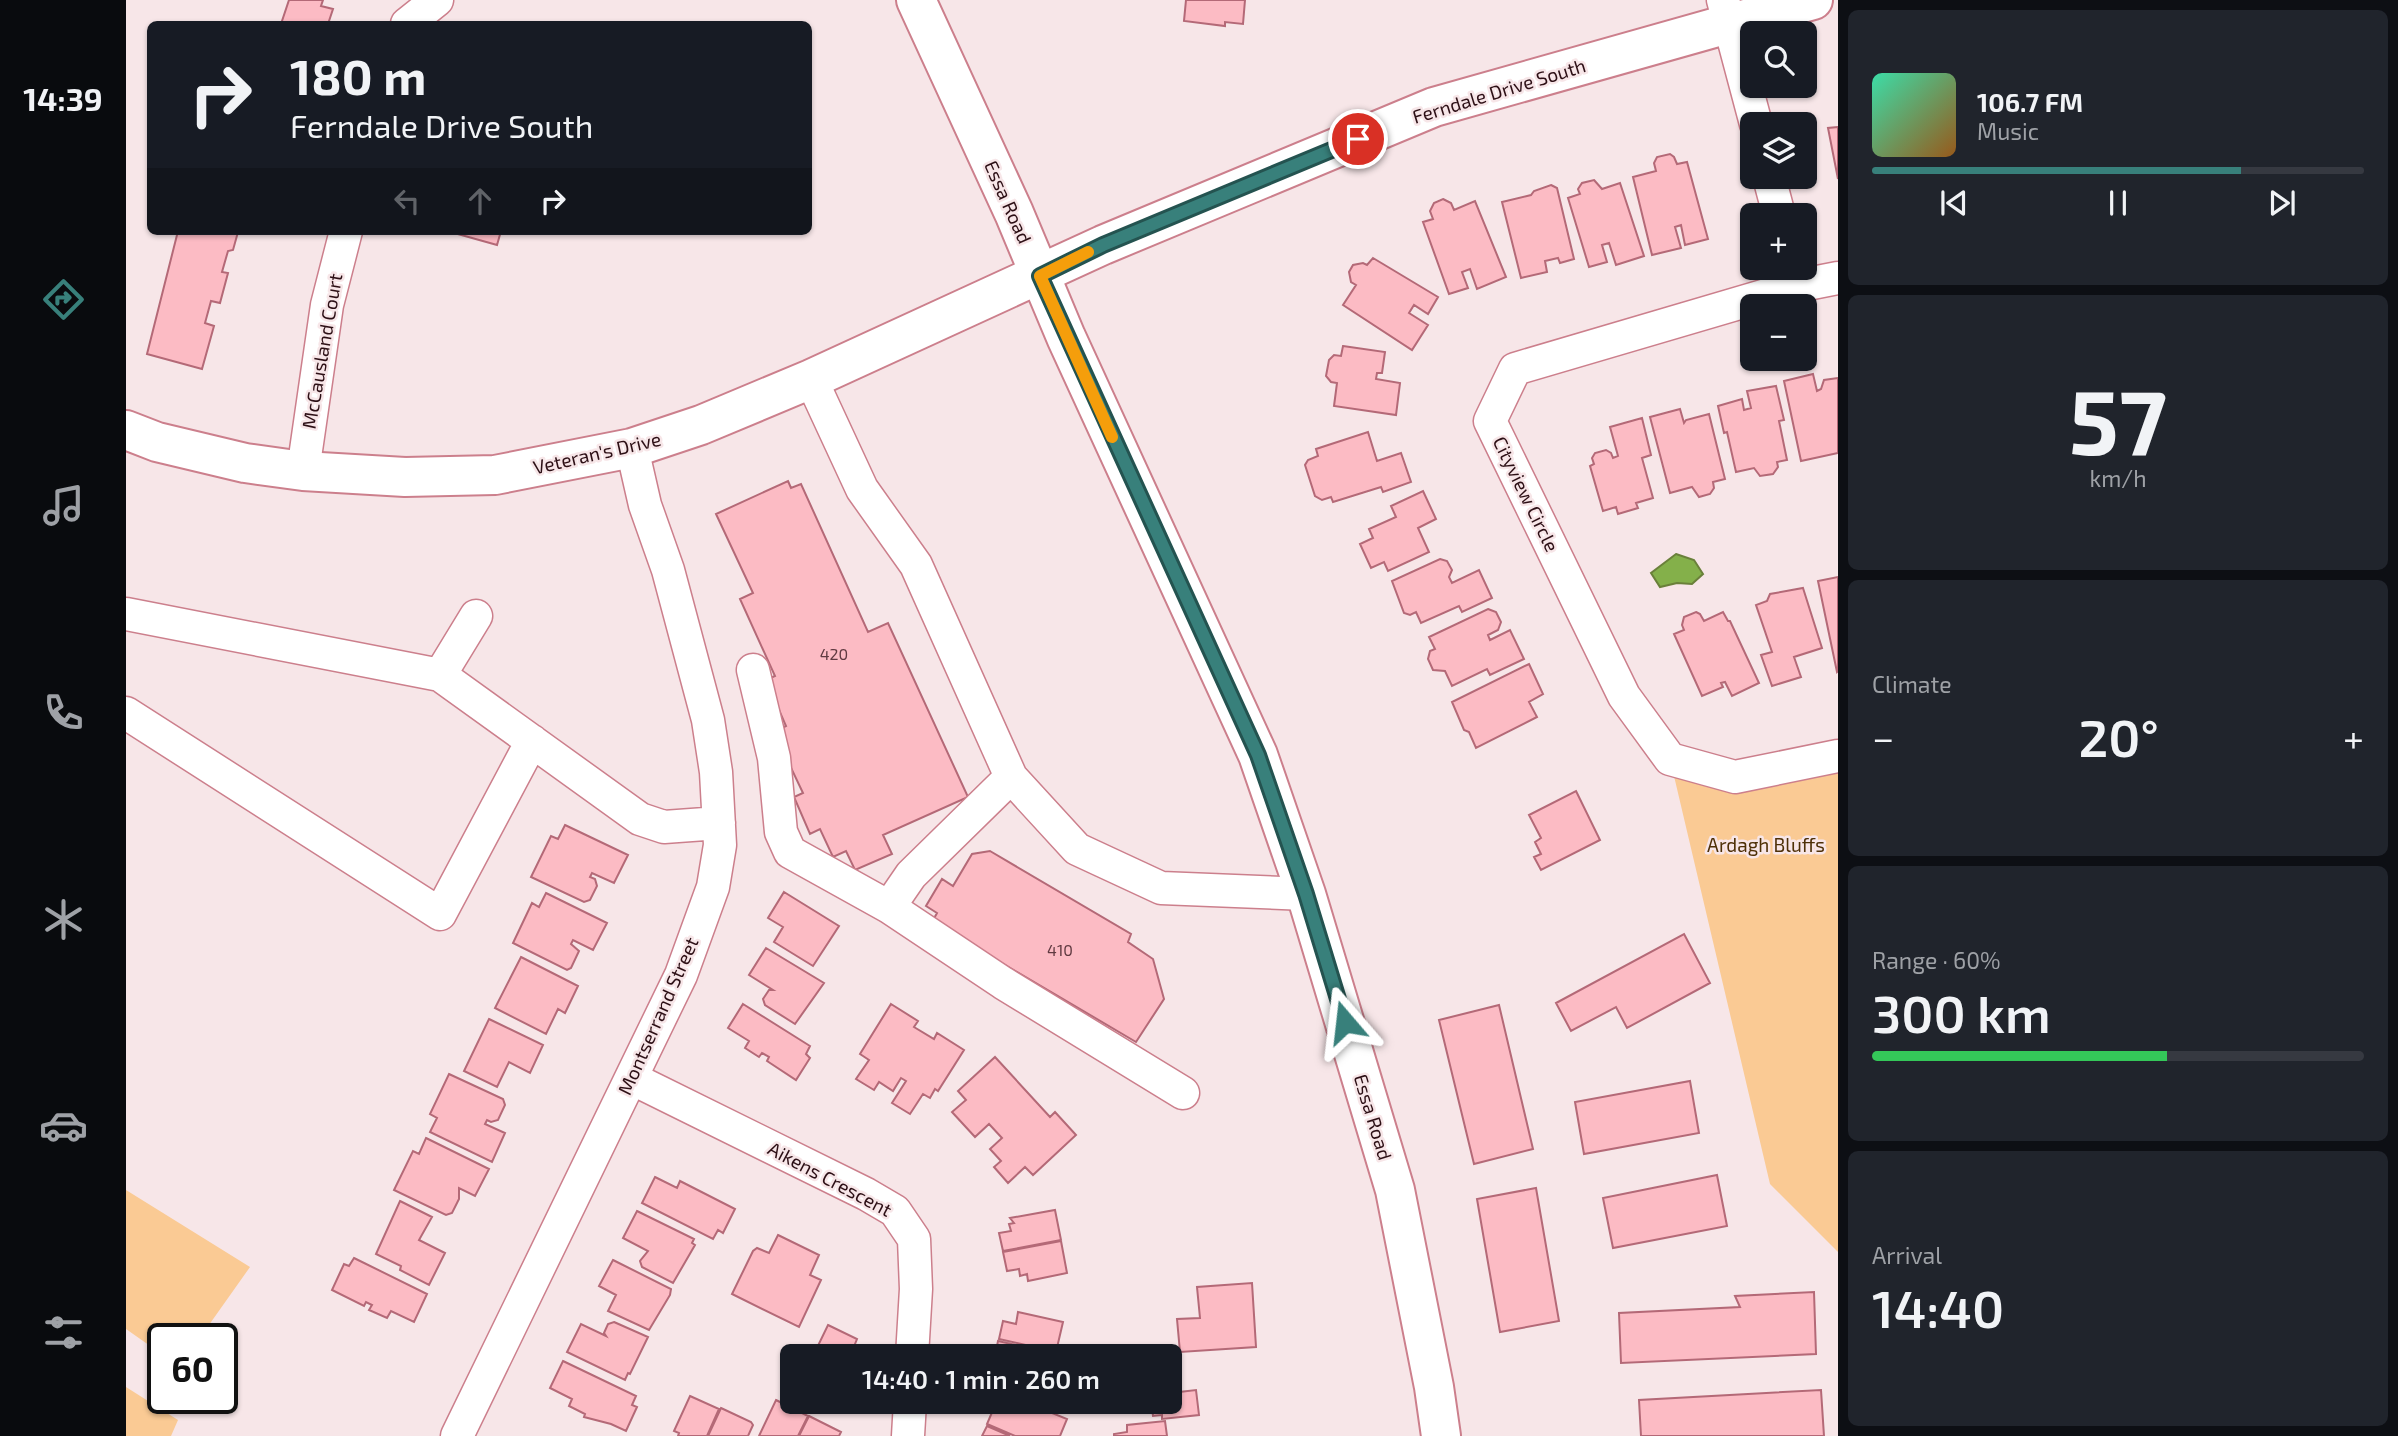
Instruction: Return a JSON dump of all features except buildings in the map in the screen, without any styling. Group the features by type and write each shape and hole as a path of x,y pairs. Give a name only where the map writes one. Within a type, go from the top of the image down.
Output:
{"main road":[{"name":"Essa Road","path":"916,0 1258,755 1306,894 1395,1191 1434,1387 1441,1436"},
{"name":"Ferndale Drive South","path":"1040,276 1103,245 1434,107 1727,12 1813,0"},
{"name":"Veteran's Drive","path":"126,430 158,442 245,463 303,471 405,477 495,475 632,448 701,425 811,379 1040,276"}],"street":[{"path":"406,21 413,0"},
{"path":"409,21 437,0"},
{"path":"1727,12 1753,112"},
{"name":"McCausland Court","path":"303,471 327,305 344,235"},
{"name":"Cityview Circle","path":"1817,278 1838,278"},
{"name":"Cityview Circle","path":"1786,280 1515,369 1490,421 1624,696 1670,759 1735,777 1838,757"},
{"path":"811,379 862,489 916,565 1011,777 1077,849 1161,888 1306,894"},
{"name":"Montserrand Street","path":"459,1435 681,975 713,887 720,845 716,772 708,720 668,570 645,505 632,448"},
{"path":"126,614 440,675 640,819 664,827 719,823"},
{"path":"440,675 476,615"},
{"path":"753,670 774,758 781,832 790,852 889,907 1003,983 1183,1093"},
{"path":"126,713 440,914 532,741"},
{"path":"889,907 911,875 1011,777"},
{"name":"Aikens Crescent","path":"631,1079 866,1194 895,1211 914,1239 916,1289 913,1344"},
{"path":"908,1436 909,1414"}],"green space":[{"name":"Ardagh Bluffs","path":"1838,756 1838,1252 1770,1184 1670,759 1735,777"},
{"path":"126,1190 250,1267 210,1323 147,1323 147,1344 126,1329"},
{"path":"126,1387 147,1400 147,1414 169,1414 178,1420 171,1436 126,1436"}],"shaded area":[{"path":"1676,554 1694,560 1703,574 1692,584 1677,583 1660,587 1651,573"}],"slow traffic":[{"path":"1088,252 1040,276 1112,437"}],"route":[{"path":"1345,1022 1306,894 1258,755 1040,276 1103,245 1358,139"}]}
